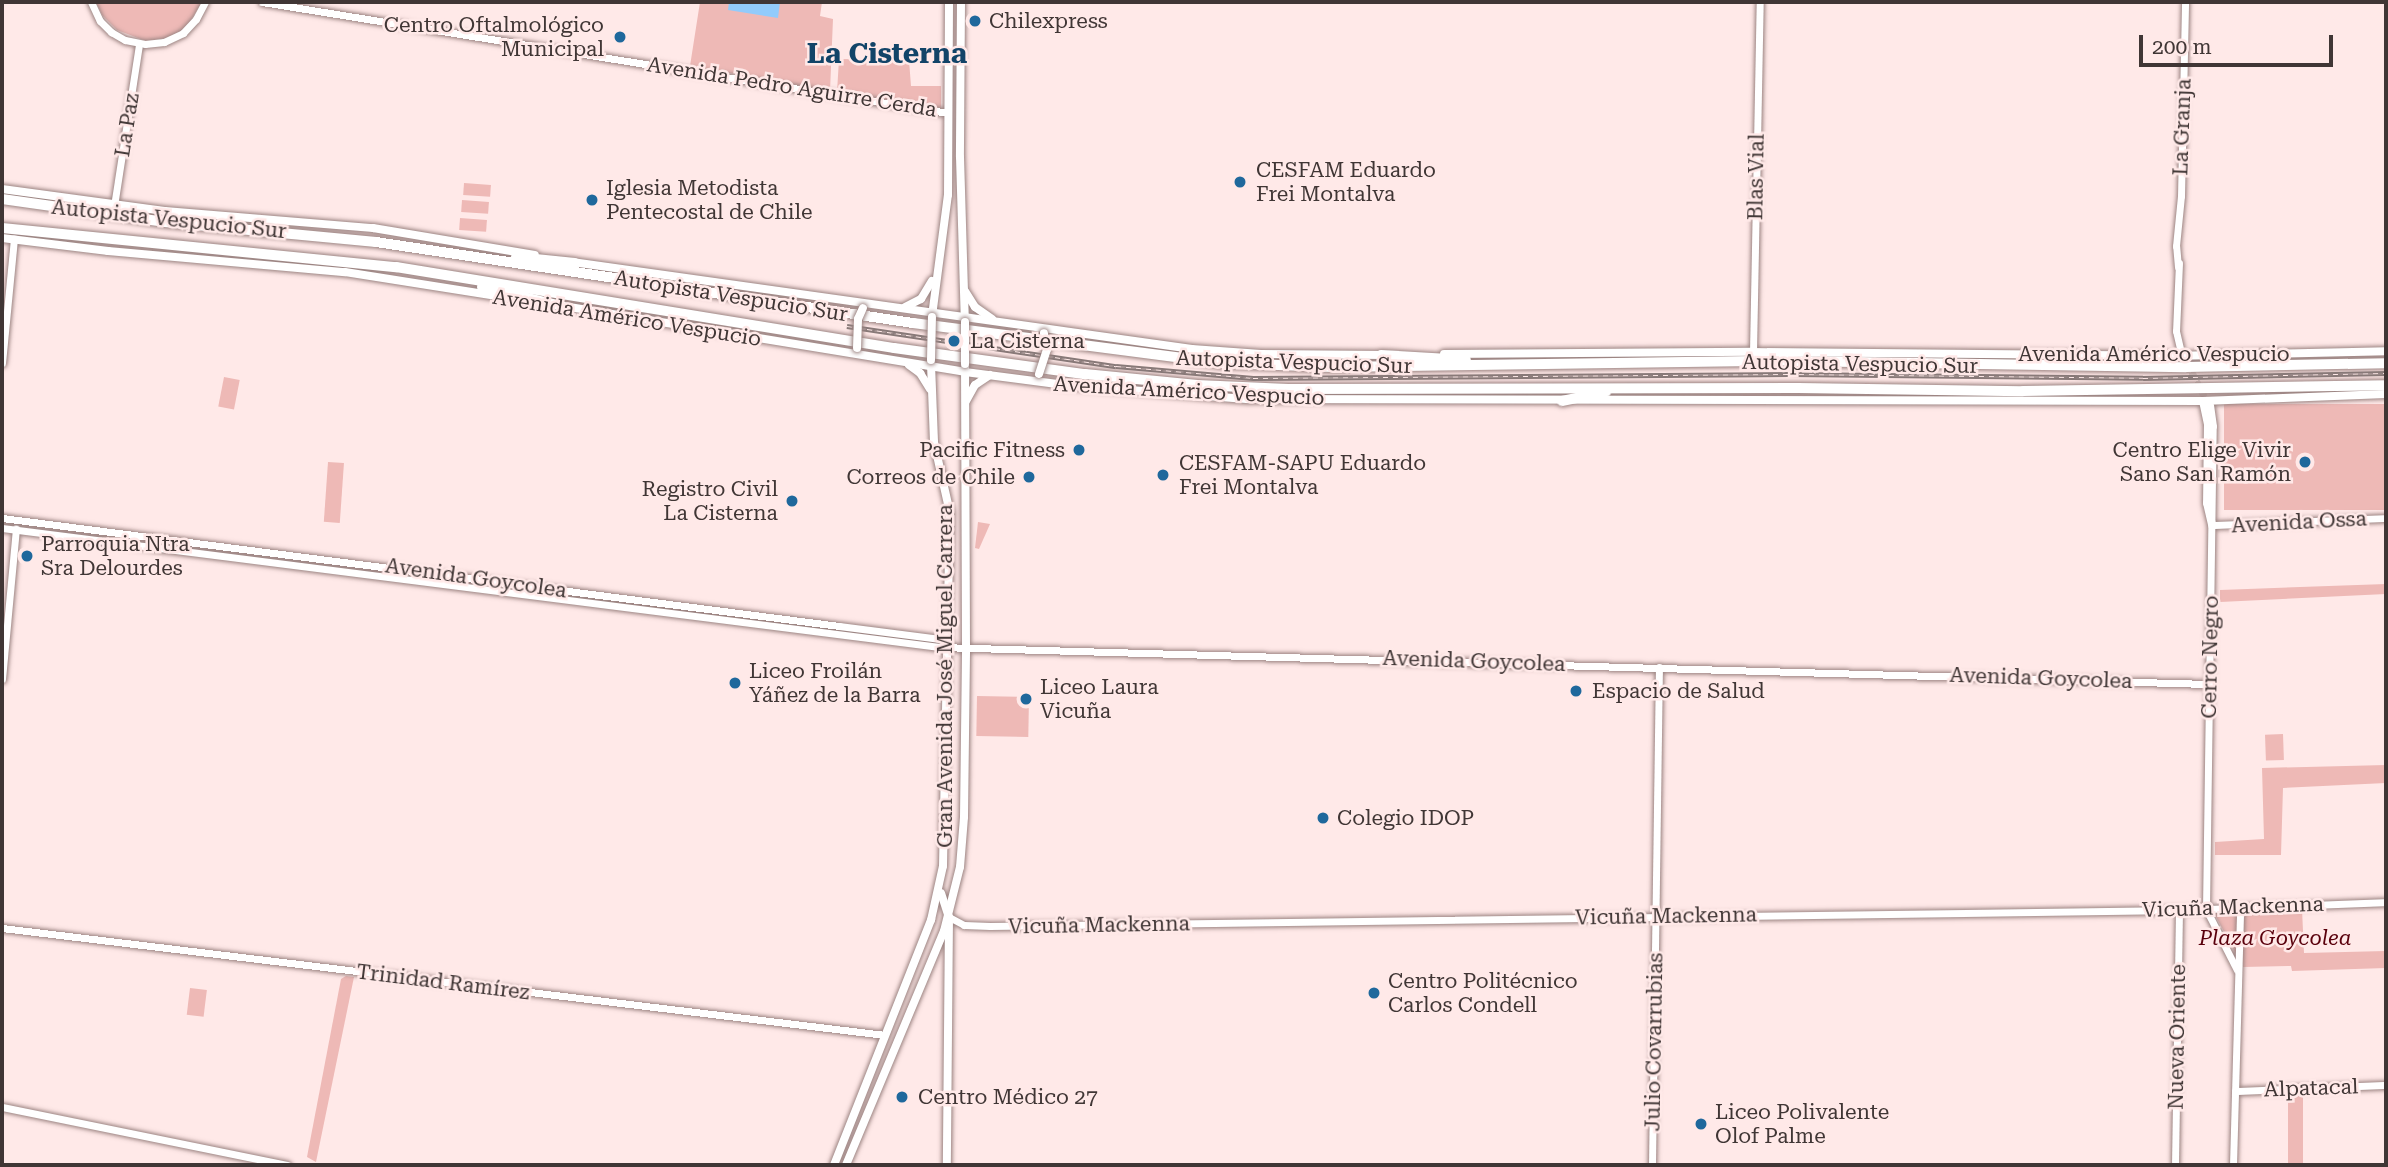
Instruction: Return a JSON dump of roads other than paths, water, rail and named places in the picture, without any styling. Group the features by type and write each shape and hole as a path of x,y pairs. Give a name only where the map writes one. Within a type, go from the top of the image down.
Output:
{"highway":[{"name":"Autopista Vespucio Sur","path":"2,199 164,222 405,246 795,306 1176,359 1333,367 1791,361 2186,367 2386,363"},
{"name":"Autopista Vespucio Sur","path":"2,228 396,267 894,348 1143,381 1289,389 1626,387 2064,391 2386,385"},
{"path":"405,246 575,262"},
{"path":"396,267 562,306"},
{"path":"1381,355 1557,366"},
{"path":"1562,401 1626,387"}],"main road":[{"name":"Gran Avenida José Miguel Carrera","path":"834,1165 931,920 940,887 945,845 950,513 936,452 931,363 935,272 947,206 948,2"},
{"name":"Gran Avenida José Miguel Carrera","path":"846,1165 948,917 963,832 966,646 961,2"},
{"path":"948,113 960,127"},
{"name":"Avenida Américo Vespucio","path":"2,189 114,206 382,229 575,262 903,308 932,315 1215,351 1381,355 1753,352 2172,356 2386,351"},
{"name":"Avenida Américo Vespucio","path":"2,238 331,270 864,357 965,368 990,375 1249,399 2206,403 2386,394"},
{"path":"903,308 925,295 935,272"},
{"path":"964,290 975,307 994,321"},
{"path":"864,357 857,348 856,328 867,305"},
{"path":"1028,380 1039,374 1047,349 1041,329"},
{"path":"906,363 920,373 931,392"},
{"path":"965,404 975,385 990,375"},
{"path":"2206,403 2207,503 2212,526"},
{"path":"940,887 948,917 947,1165"},
{"path":"885,1035 892,1049"}],"street":[{"path":"90,2 105,27 118,37 139,44 164,42 178,36 196,19 205,2"},
{"name":"Avenida Pedro Aguirre Cerda","path":"262,2 948,113"},
{"name":"Blas Vial","path":"1753,352 1760,2"},
{"name":"La Granja","path":"2180,349 2176,331 2185,2"},
{"name":"La Paz","path":"114,206 139,44"},
{"path":"2,363 14,239"},
{"name":"Avenida Goycolea","path":"2,518 852,627 943,640 949,645"},
{"name":"Avenida Ossa","path":"2212,526 2386,518"},
{"name":"Cerro Negro","path":"2206,909 2212,526"},
{"name":"Avenida Goycolea","path":"2,527 131,546 450,582 927,645 2209,684"},
{"path":"2,679 16,530"},
{"name":"Julio Covarrubias","path":"1652,1165 1659,667"},
{"name":"Vicuña Mackenna","path":"948,917 960,924 990,926 2206,909 2386,902"},
{"path":"2233,1165 2240,908"},
{"name":"Nueva Oriente","path":"2175,1165 2179,909"},
{"path":"2206,909 2237,970"},
{"name":"Trinidad Ramírez","path":"2,928 885,1035"},
{"name":"Alpatacal","path":"2235,1091 2386,1085"},
{"path":"2,1107 286,1165"}],"water":[{"path":"729,2 780,2 778,18 728,10"}],"tunnel":[{"path":"2182,353 2209,405"}],"railway":[{"path":"847,326 1116,366 1253,378 1789,374 2143,378 2386,373"}],"place":[{"name":"Chilexpress","path":"975,21"},
{"name":"Centro Oftalmológico Municipal","path":"620,37"},
{"name":"CESFAM Eduardo Frei Montalva","path":"1240,182"},
{"name":"Iglesia Metodista Pentecostal de Chile","path":"592,200"},
{"name":"La Cisterna","path":"954,341"},
{"name":"Pacific Fitness","path":"1079,450"},
{"name":"Centro Elige Vivir Sano San Ramón","path":"2305,462"},
{"name":"CESFAM-SAPU Eduardo Frei Montalva","path":"1163,475"},
{"name":"Correos de Chile","path":"1029,477"},
{"name":"Registro Civil La Cisterna","path":"792,501"},
{"name":"Parroquia Ntra Sra Delourdes","path":"27,556"},
{"name":"Liceo Froilán Yáñez de la Barra","path":"735,683"},
{"name":"Espacio de Salud","path":"1576,691"},
{"name":"Liceo Laura Vicuña","path":"1026,699"},
{"name":"Colegio IDOP","path":"1323,818"},
{"name":"Centro Politécnico Carlos Condell","path":"1374,993"},
{"name":"Centro Médico 27","path":"902,1097"},
{"name":"Liceo Polivalente Olof Palme","path":"1701,1124"}],"district":[{"name":"La Cisterna","path":"887,54"}],"park label":[{"name":"Plaza Goycolea","path":"2275,938"}]}
